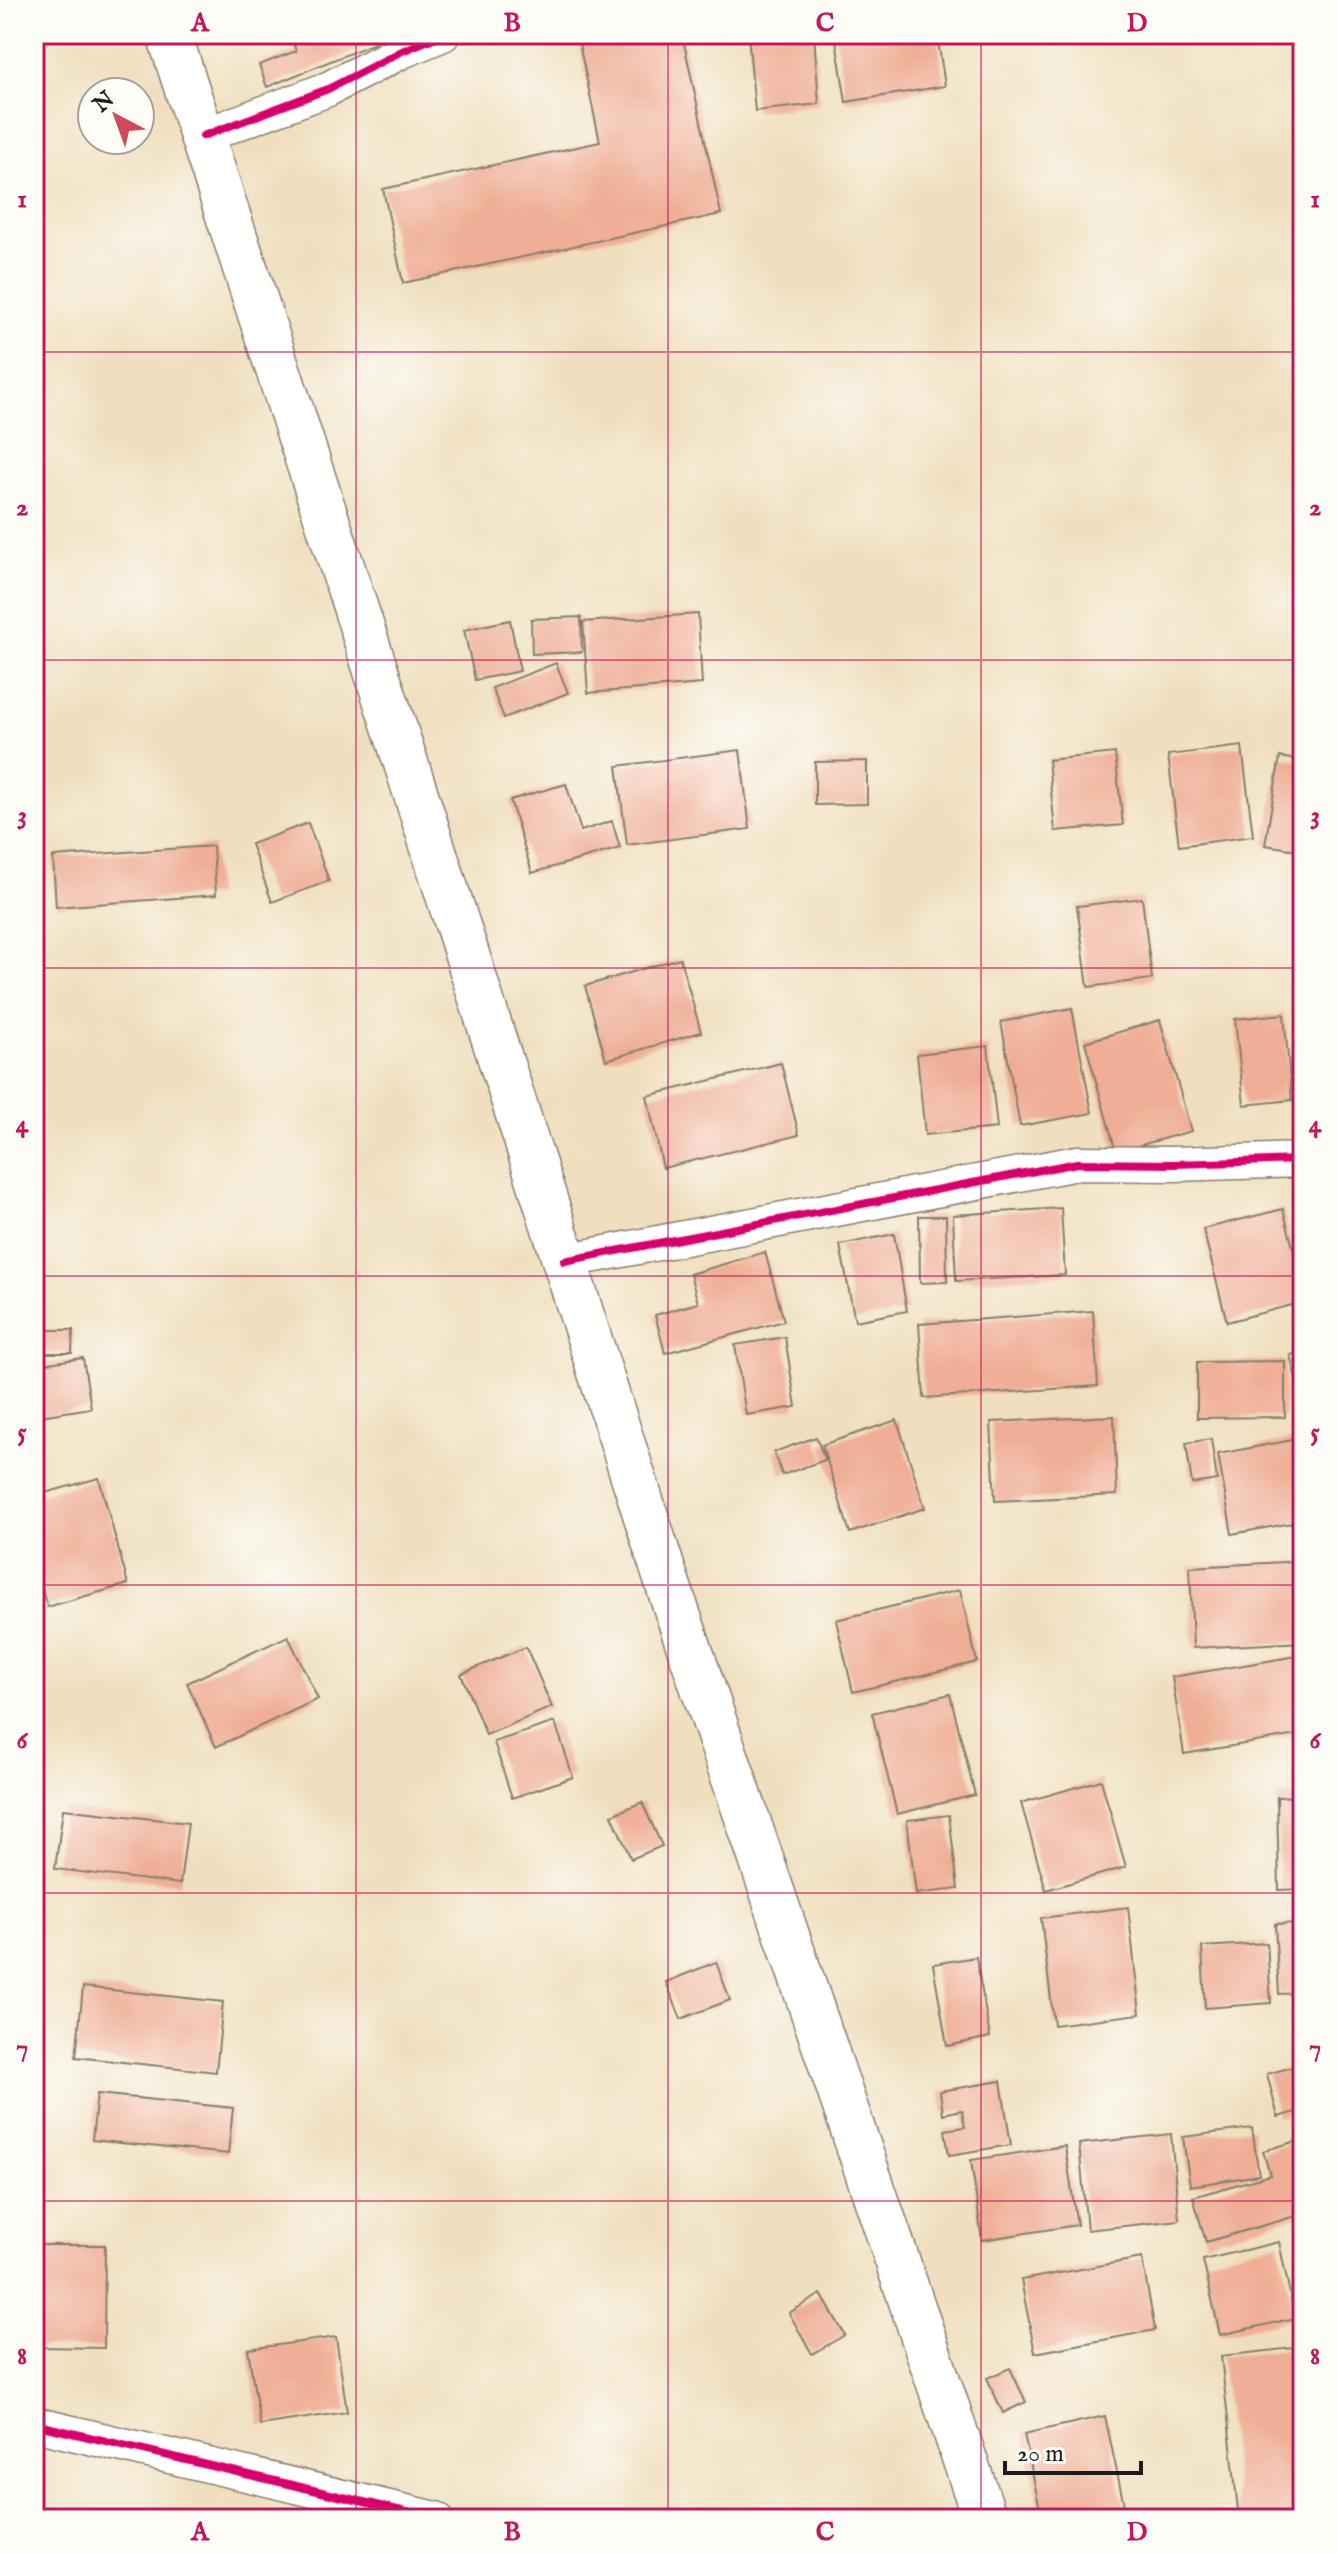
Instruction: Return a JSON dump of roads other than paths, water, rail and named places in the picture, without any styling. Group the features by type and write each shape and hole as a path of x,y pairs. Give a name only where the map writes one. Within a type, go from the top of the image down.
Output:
{"main road":[{"path":"169,34 669,1588 985,2519"}],"street":[{"path":"203,136 328,89 443,34"},
{"path":"564,1261 1077,1163 1303,1160"},
{"path":"34,2424 436,2519"}]}
